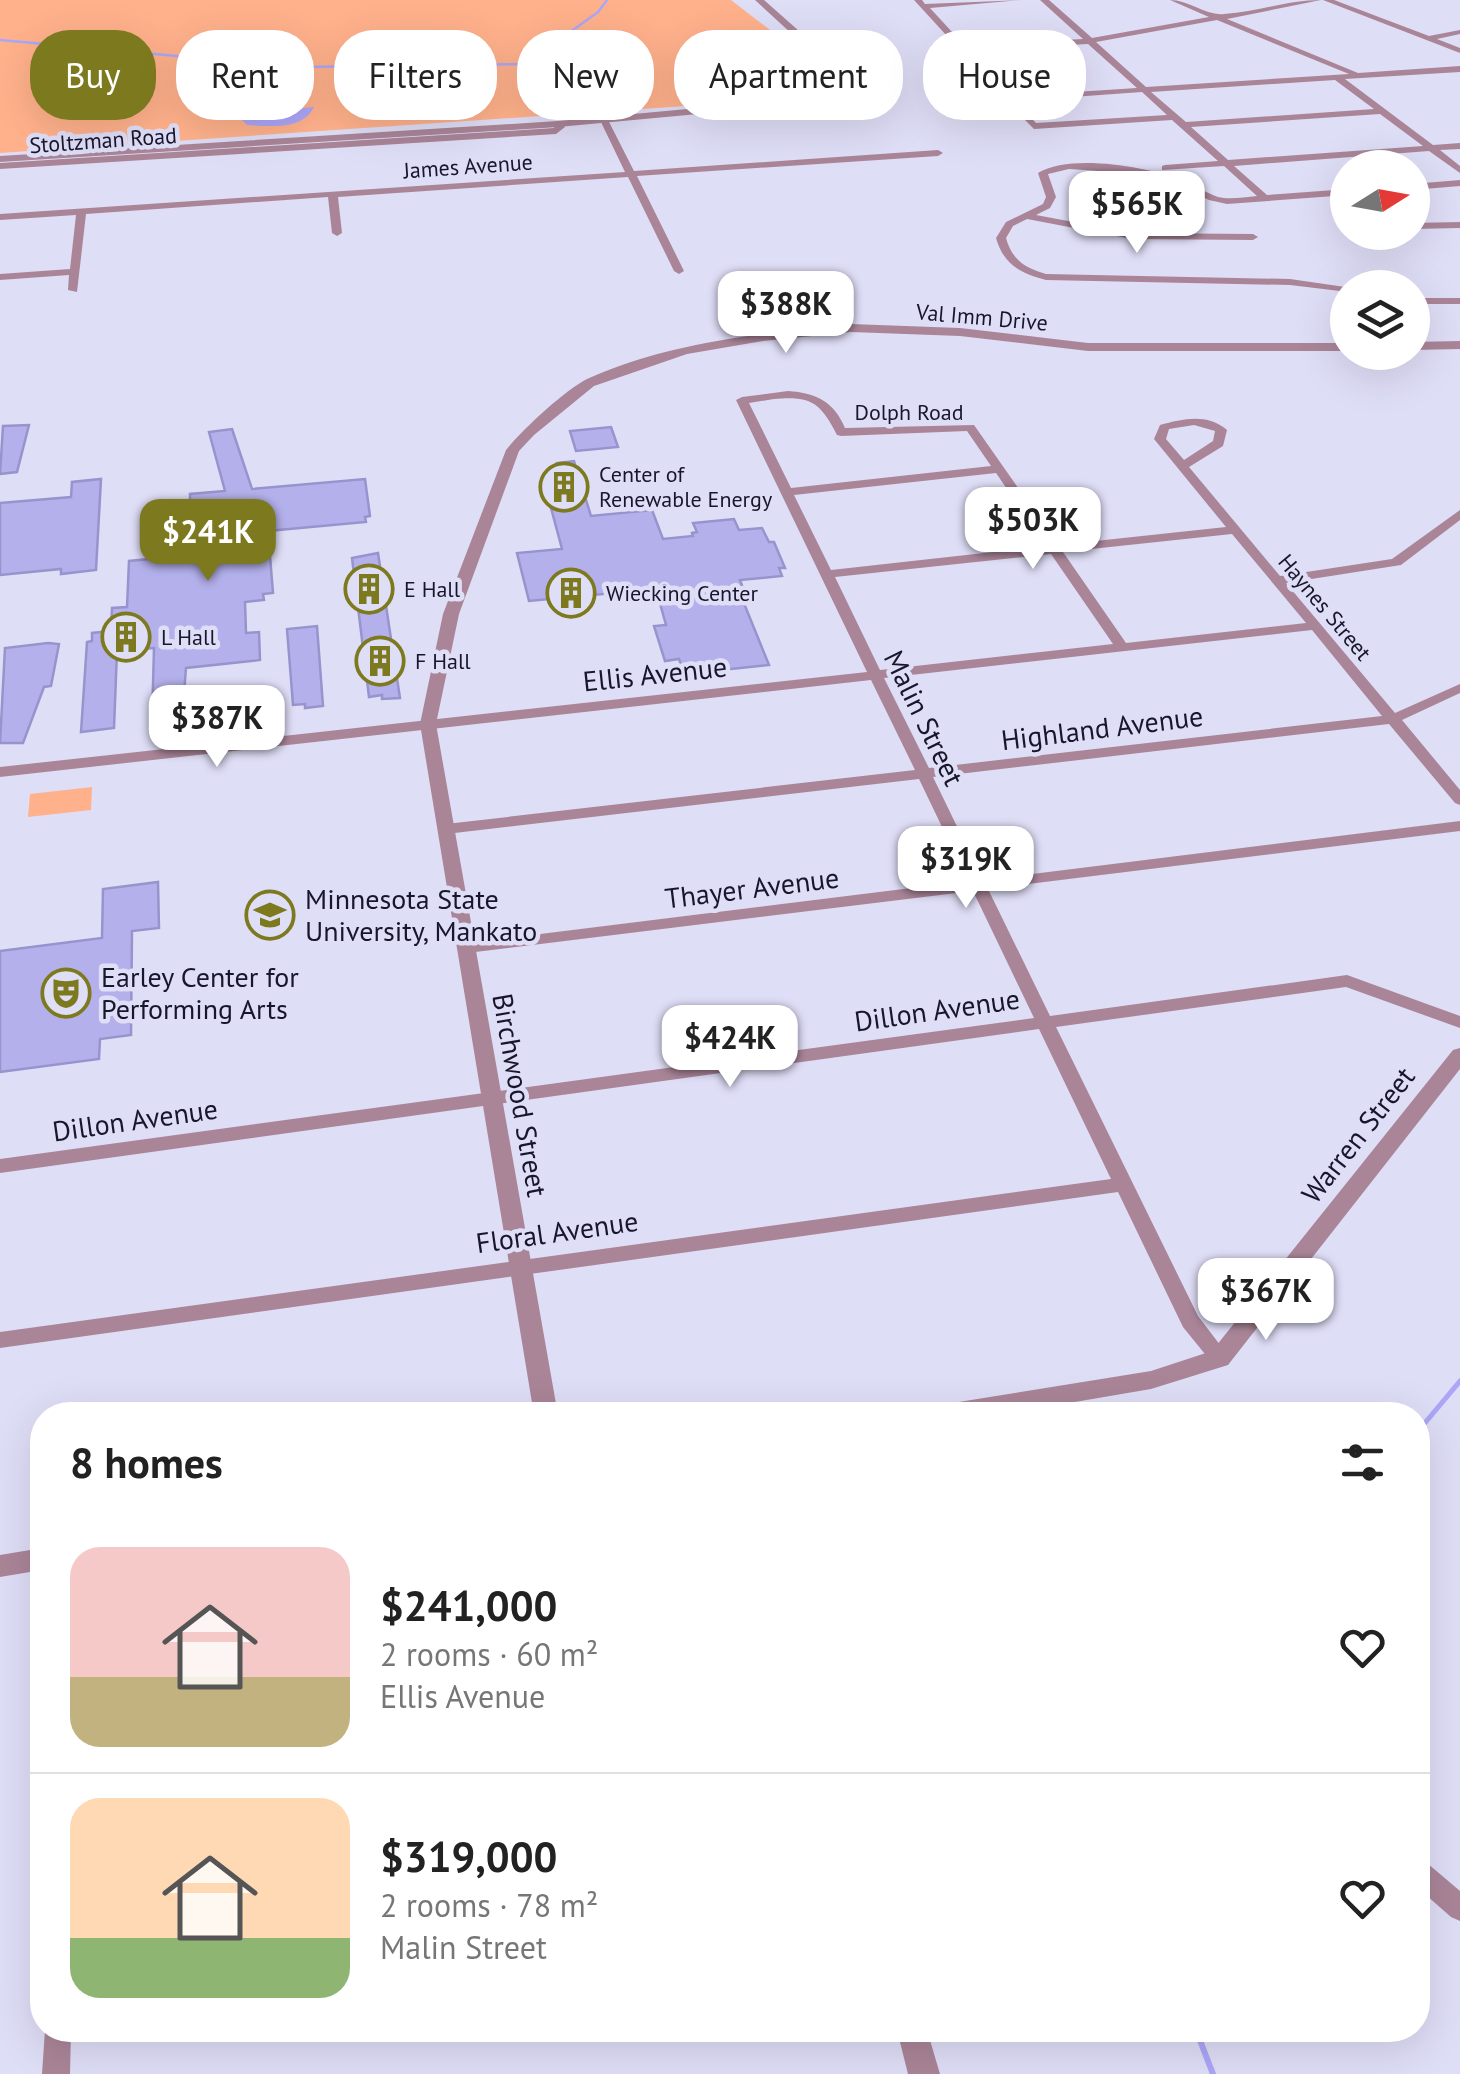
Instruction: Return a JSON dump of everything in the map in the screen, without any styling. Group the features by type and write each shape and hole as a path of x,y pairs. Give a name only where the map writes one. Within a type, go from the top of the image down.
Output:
{"street":[{"name":"Stoltzman Road","path":"654,115 730,107 814,82 824,70 822,56 758,0"},
{"path":"921,3 1017,0"},
{"path":"1044,0 1266,198"},
{"path":"1174,0 1360,76"},
{"path":"1086,40 1316,0"},
{"path":"1328,0 1460,51"},
{"path":"921,3 945,30"},
{"path":"1430,38 1460,32"},
{"path":"1086,94 1460,69"},
{"path":"1337,77 1460,170"},
{"path":"1184,125 1382,111"},
{"path":"1028,120 1034,126 1174,116"},
{"name":"Stoltzman Road","path":"0,163 604,120"},
{"path":"604,120 679,271"},
{"path":"1166,168 1460,146"},
{"name":"James Avenue","path":"0,217 938,153"},
{"path":"1330,193 1210,200 1162,178 1061,167 1043,174 1050,202 1004,228 1001,238 1004,254 1012,265 1046,277 1290,282 1330,288"},
{"path":"1430,186 1460,183"},
{"path":"333,195 336,233"},
{"path":"73,290 81,212"},
{"path":"1026,216 1132,236 1253,237"},
{"path":"1430,225 1460,224"},
{"path":"0,277 75,272"},
{"path":"1430,301 1460,301"},
{"name":"Val Imm Drive","path":"428,724 451,614 513,450 559,406 603,377 685,351 763,337 851,328 960,332 1088,347 1330,347"},
{"path":"1430,346 1460,345"},
{"name":"Dolph Road","path":"783,396 824,400 835,413 841,432 970,427 1122,647"},
{"name":"Malin Street","path":"783,396 742,400 1190,1321 1220,1358"},
{"name":"Haynes Street","path":"1182,466 1219,443 1222,430 1210,422 1181,422 1164,427 1160,439 1182,466 1235,530 1460,800"},
{"path":"786,492 998,470"},
{"path":"1277,580 1396,562 1460,514"},
{"path":"826,574 1235,530"},
{"name":"Ellis Avenue","path":"0,772 1315,626"},
{"name":"Highland Avenue","path":"446,829 1393,719 1460,688"},
{"name":"Birchwood Street","path":"428,724 544,1402"},
{"name":"Thayer Avenue","path":"466,948 1460,826"},
{"name":"Dillon Avenue","path":"0,1166 1347,981 1460,1022"},
{"name":"Warren Street","path":"1220,1358 1460,1055"},
{"name":"Floral Avenue","path":"0,1340 1123,1184"},
{"path":"1018,1402 1151,1380 1220,1358"},
{"path":"0,1566 30,1561"},
{"path":"1430,1882 1460,1908"},
{"path":"56,2074 57,2042"},
{"path":"915,2042 924,2074"}],"shaded area":[{"path":"0,0 731,0 770,30 674,30 674,107 654,108 654,30 517,30 517,118 497,119 497,30 334,30 334,120 481,120 0,153"},
{"path":"242,120 302,120 275,126 247,125"},
{"path":"92,787 91,810 28,817 30,794"}],"building":[{"path":"29,425 17,472 0,474 3,426"},
{"path":"611,427 618,447 576,451 570,431"},
{"path":"232,429 252,489 365,479 370,516 365,517 366,522 268,531 273,593 263,594 264,600 245,602 246,633 259,632 260,660 186,668 182,719 152,722 154,648 117,651 114,728 81,732 87,642 92,641 92,633 111,631 112,608 127,607 129,561 190,555 190,494 225,491 209,432"},
{"name":"Wiecking Center","path":"574,461 591,516 652,510 663,539 693,536 697,532 693,523 734,519 739,530 762,528 769,542 774,542 785,568 779,568 782,576 740,580 746,596 741,596 769,665 684,674 679,659 665,661 654,626 666,625 656,589 529,601 517,553 562,549 543,478 560,474 557,463"},
{"path":"101,479 96,570 0,575 0,503 71,497 72,482"},
{"path":"378,553 400,698 369,697 352,558"},
{"path":"317,626 323,706 305,708 305,704 293,705 287,629"},
{"path":"59,644 51,686 44,687 23,743 0,743 5,648"},
{"name":"Earley Center for Performing Arts","path":"158,882 159,928 132,931 131,1035 100,1039 99,1059 0,1072 0,951 102,938 103,889"}],"waterway":[{"path":"314,67 526,64 598,12 607,0"},
{"path":"0,40 176,56"},
{"path":"1430,1417 1460,1381"},
{"path":"1201,2042 1213,2074"}],"place":[{"name":"Center of Renewable Energy","path":"564,487"},
{"name":"E Hall","path":"369,589"},
{"name":"Wiecking Center","path":"571,593"},
{"name":"L Hall","path":"126,637"},
{"name":"F Hall","path":"380,661"},
{"name":"Minnesota State University, Mankato","path":"270,915"},
{"name":"Earley Center for Performing Arts","path":"66,993"}]}
